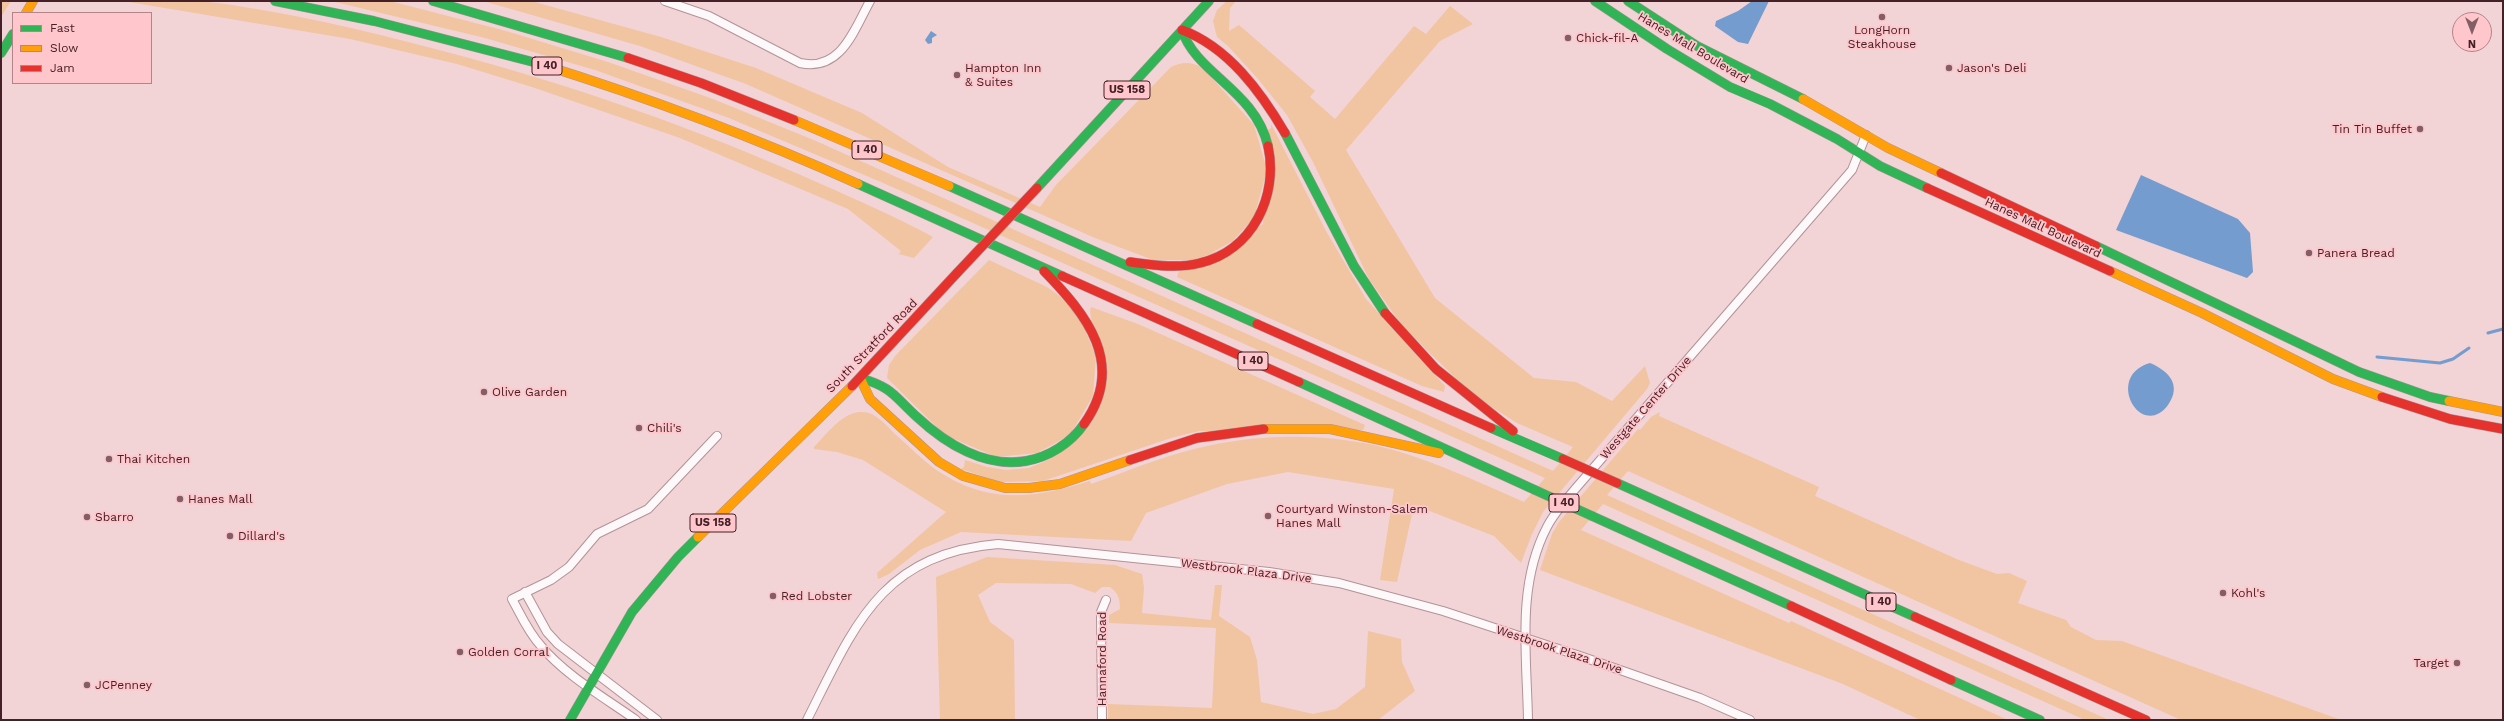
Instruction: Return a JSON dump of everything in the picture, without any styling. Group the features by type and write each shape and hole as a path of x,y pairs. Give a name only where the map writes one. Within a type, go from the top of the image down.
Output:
{"main road":[{"path":"27,12 33,1"},
{"name":"I 40","path":"275,1 374,21 449,39 623,90 778,150 1369,413 1466,459 2040,720"},
{"name":"I 40","path":"433,1 556,34 701,83 861,148 1435,404 1617,483 2146,720"},
{"name":"South Stratford Road","path":"570,720 587,686 632,612 678,557 860,378 1209,1"},
{"name":"Hanes Mall Boulevard","path":"1595,1 1667,49 1730,87 1770,104 1837,139 1859,153 1914,181 2202,313 2333,378 2450,419 2503,429"},
{"name":"Hanes Mall Boulevard","path":"1628,1 1697,46 1802,99 1866,136 2359,372 2430,397 2503,412"},
{"path":"1111,259 1152,265 1185,266 1209,260 1230,249 1248,234 1257,222 1268,199 1272,178 1270,157 1267,143 1256,118 1238,94 1189,47 1182,30"},
{"path":"1182,30 1204,38 1241,73 1282,125 1296,149 1329,220 1364,283 1384,312 1432,366 1467,397 1533,446"},
{"path":"1,53 12,36"},
{"path":"860,378 884,385 942,437 971,455 993,461 1018,462 1033,460 1056,451 1080,430 1094,409 1101,383 1101,356 1096,336 1086,316 1039,265"},
{"path":"860,378 870,399 939,462 963,476 1005,488 1029,488 1060,484 1197,438 1282,428 1348,432 1466,459"}],"street":[{"path":"665,1 709,16 800,63 809,65 825,62 841,52 870,1"},
{"name":"Westgate Center Drive","path":"1528,720 1527,598 1531,567 1540,542 1552,518 1852,170 1866,136"},
{"path":"636,720 587,686 541,647 530,632 512,599 551,580 569,567 597,534 648,508 717,436"},
{"name":"Westbrook Plaza Drive","path":"807,720 852,631 883,592 906,573 938,557 984,546 1028,547 1269,572 1330,581 1443,611 1700,698 1750,720"},
{"path":"525,592 547,632 595,673 657,720"},
{"name":"Hannaford Road","path":"1102,720 1101,612 1106,600"}],"shaded area":[{"path":"1,1 11,1 1,17"},
{"path":"123,1 200,1 291,15 352,28 492,64 540,78 635,110 728,145 864,203 933,237 914,258 899,254 901,251 848,209 680,138 532,87 457,64 350,39"},
{"path":"331,1 390,1 506,31 608,62 713,99 816,141 1553,471 1573,447 1517,423 1473,395 1403,327 1369,279 1313,162 1287,115 1258,79 1228,46 1217,37 1213,21 1217,10 1227,1 1236,1 1230,8 1229,31 1239,25 1315,91 1310,97 1335,119 1414,26 1426,34 1450,6 1473,24 1440,41 1346,150 1435,298 1534,378 1576,382 1612,401 1645,366 1650,383 1647,389 1543,512 1532,534 1521,563 1494,536 1414,505 1397,582 1380,580 1394,489 1288,472 1227,484 1146,513 1131,541 961,532 920,550 889,574 878,579 877,573 946,512 863,460 837,452 814,449 814,447 829,430 848,415 855,413 862,412 872,414 877,417 925,461 954,481 973,489 1011,495 1030,495 1049,492 1090,481 1091,484 1166,457 1196,448 1232,441 1273,437 1313,437 1354,441 1374,445 1432,463 1524,502 1545,478 881,182 729,118 595,70 485,38"},
{"path":"483,1 531,1 661,37 756,68 862,113 948,167 1040,207 1056,185 1171,67 1184,63 1191,63 1203,68 1254,125 1267,170 1254,218 1227,247 1195,260 1153,260 1095,238 746,84 640,46"},
{"path":"1271,124 1326,231 1366,299 1445,386 1444,392 1422,386 1177,277 1179,271 1263,224 1268,130 1271,128"},
{"path":"989,260 1047,287 1065,300 1078,314 1096,356 1093,396 1070,435 1037,453 996,457 945,435 887,378 889,365 896,355"},
{"path":"1091,307 1138,324 1365,425 1363,430 1199,431 1171,438 1043,481 1000,482 961,469 964,467 965,460 987,467 1006,470 1029,468 1046,461 1104,396 1090,311"},
{"path":"1660,412 1659,416 1819,487 1815,496 1959,560 1997,574 2009,573 2027,581 2018,603 2066,620 2071,627 2096,640 2122,641 2341,720 2181,720 1628,471 1607,495 2109,720 2085,720 1603,504 1581,530 1789,623 1791,621 2008,720 1920,720 1843,684 1540,570 1552,534 1559,522 1638,429 1640,430 1651,417"},
{"path":"987,557 1115,565 1142,574 1144,588 1142,613 1211,620 1215,585 1222,585 1219,616 1250,637 1257,660 1261,702 1313,714 1336,709 1365,687 1368,631 1401,639 1402,662 1415,691 1378,720 1108,720 1108,704 1212,708 1216,628 1109,623 1109,615 1120,609 1118,596 1110,587 1102,587 1095,593 1071,584 996,583 978,595 990,622 1014,640 1015,720 940,720 936,577"}],"water":[{"path":"1752,1 1769,1 1748,44 1738,42 1715,26 1716,21 1738,11"},
{"path":"931,31 937,35 932,38 932,43 928,44 925,40"},
{"path":"2141,175 2238,219 2250,233 2253,272 2247,278 2116,230"},
{"path":"2150,363 2163,370 2168,375 2174,391 2168,405 2158,414 2147,415 2138,411 2132,402 2128,391 2130,380 2136,370"}],"waterway":[{"path":"2488,333 2503,329"},
{"path":"2377,357 2440,363 2453,359 2469,348"}],"traffic: fast":[{"path":"275,1 374,21 537,63"},
{"path":"433,1 628,58"},
{"path":"1037,188 1209,1"},
{"path":"1595,1 1667,49 1730,87 1770,104 1837,139 1880,166 1927,188"},
{"path":"1628,1 1697,46 1803,99"},
{"path":"1182,30 1189,45 1200,59 1239,96 1251,110 1261,127 1268,146"},
{"path":"1,53 12,36"},
{"path":"1285,133 1354,266 1385,313"},
{"path":"858,184 1062,276"},
{"path":"949,186 1257,324"},
{"path":"2096,246 2359,372 2430,397 2449,401"},
{"path":"860,378 871,381 892,393 928,427 953,445 967,452 996,461 1026,461 1051,453 1073,437 1084,424"},
{"path":"1299,382 1535,490"},
{"path":"1491,428 1563,459"},
{"path":"1617,483 1915,617"},
{"path":"1535,490 1592,516"},
{"path":"1592,516 1791,606"},
{"path":"570,720 632,612 678,557 698,537"},
{"path":"1951,680 2040,720"}],"traffic: slow":[{"path":"27,12 33,1"},
{"path":"537,63 659,104 739,134 858,184"},
{"path":"1803,99 1888,148 1941,173"},
{"path":"794,120 949,186"},
{"path":"2110,271 2202,313 2333,379 2382,397"},
{"path":"860,378 870,399 939,462 963,476 1005,488 1029,488 1060,484 1130,460"},
{"path":"698,537 852,386"},
{"path":"2449,401 2503,412"},
{"path":"1264,429 1330,429 1439,453"}],"traffic: jam":[{"path":"1182,30 1199,38 1214,48 1242,72 1265,102 1285,133"},
{"path":"628,58 701,83 794,120"},
{"path":"1130,262 1165,266 1191,265 1218,257 1234,247 1247,234 1258,219 1265,202 1269,184 1270,165 1268,146"},
{"path":"1941,173 2096,246"},
{"path":"957,273 1037,188"},
{"path":"1927,188 2110,271"},
{"path":"1044,271 1060,287 1074,305 1086,322 1096,341 1101,361 1102,381 1096,402 1084,424"},
{"path":"852,386 957,273"},
{"path":"1062,276 1299,382"},
{"path":"1385,313 1436,369 1513,431"},
{"path":"1257,324 1491,428"},
{"path":"2382,397 2450,419 2503,429"},
{"path":"1130,460 1197,438 1264,429"},
{"path":"1563,459 1617,483"},
{"path":"1791,606 1951,680"},
{"path":"1915,617 2146,720"}],"place":[{"name":"LongHorn Steakhouse","path":"1882,17"},
{"name":"Chick-fil-A","path":"1568,38"},
{"name":"Jason's Deli","path":"1949,68"},
{"name":"Hampton Inn & Suites","path":"957,75"},
{"name":"Tin Tin Buffet","path":"2420,129"},
{"name":"Panera Bread","path":"2309,253"},
{"name":"Olive Garden","path":"484,392"},
{"name":"Chili's","path":"639,428"},
{"name":"Thai Kitchen","path":"109,459"},
{"name":"Hanes Mall","path":"180,499"},
{"name":"Courtyard Winston-Salem Hanes Mall","path":"1268,516"},
{"name":"Sbarro","path":"87,517"},
{"name":"Dillard's","path":"230,536"},
{"name":"Kohl's","path":"2223,593"},
{"name":"Red Lobster","path":"773,596"},
{"name":"Golden Corral","path":"460,652"},
{"name":"Target","path":"2457,663"},
{"name":"JCPenney","path":"87,685"}]}
